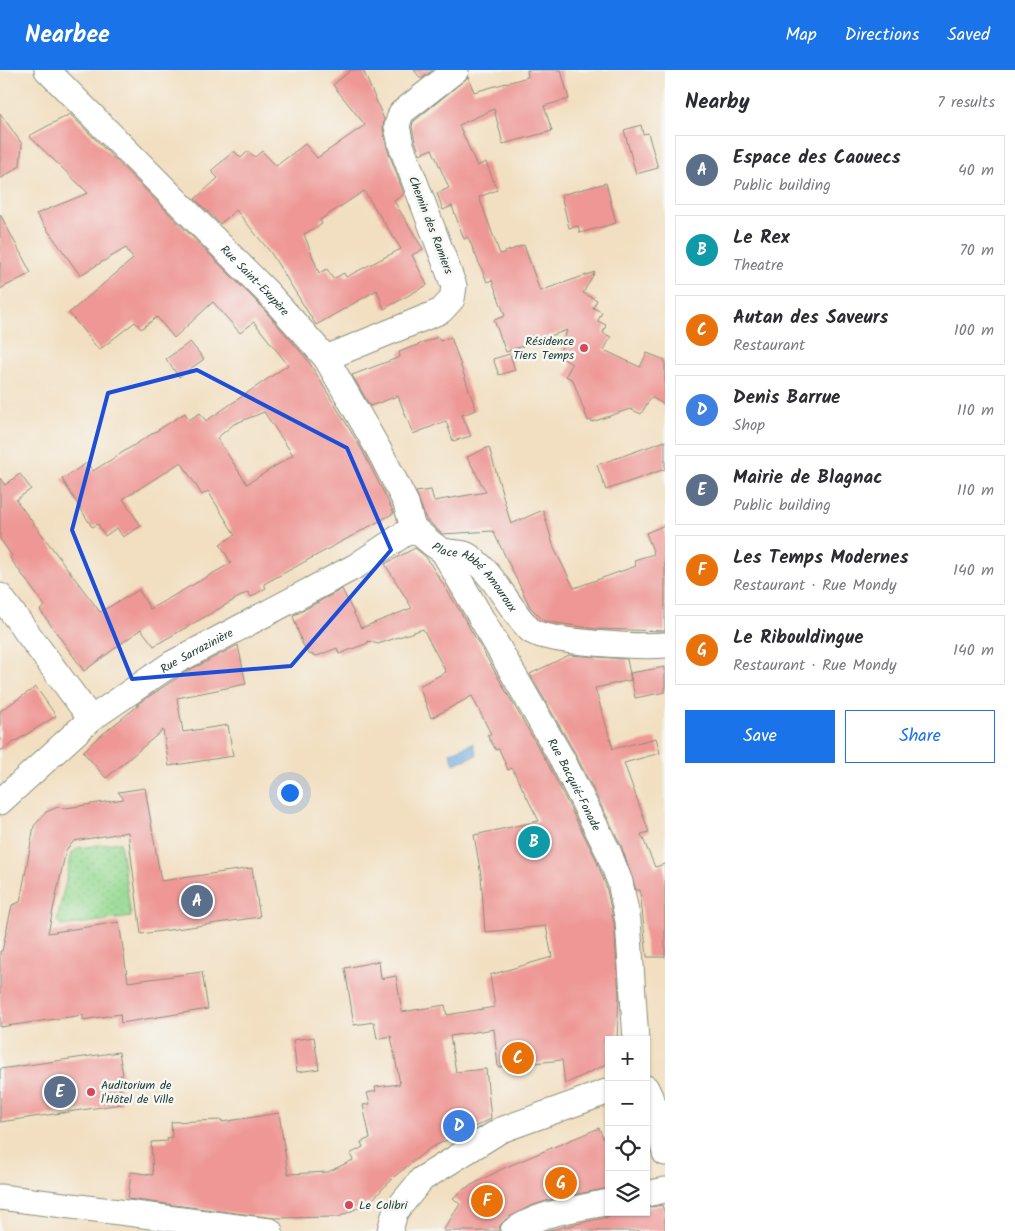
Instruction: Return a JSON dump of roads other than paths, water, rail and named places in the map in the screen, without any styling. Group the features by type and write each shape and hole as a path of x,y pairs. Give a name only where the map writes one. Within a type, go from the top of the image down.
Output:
{"street":[{"name":"Rue Saint-Exupère","path":"47,70 268,293 326,358 380,452 406,503 413,528"},
{"name":"Chemin des Ramiers","path":"326,358 441,311 452,300 454,286 401,145 397,126 401,112 456,70"},
{"name":"Place Abbé Amouroux","path":"413,528 443,551 463,552 474,559 487,571 531,631 548,638 566,641 665,645"},
{"name":"Rue Sarrazinière","path":"0,802 91,720 171,664 356,566 413,528"},
{"name":"Rue Bacquié-Fonade","path":"443,551 562,759 608,851 620,882 628,920 636,1036"},
{"path":"0,596 91,720"},
{"path":"650,1085 665,1082"},
{"path":"390,1231 395,1212 422,1179 501,1130 605,1092"},
{"path":"650,1096 665,1153"},
{"path":"650,1193 665,1190"},
{"path":"0,1197 270,1231"},
{"path":"513,1231 523,1224 544,1216 605,1203"}],"water":[{"path":"473,743 477,755 454,764 450,753"}],"place":[{"name":"Résidence Tiers Temps","path":"584,348"},
{"name":"Le Rex","path":"534,842"},
{"name":"Espace des Caouecs","path":"197,901"},
{"name":"Autan des Saveurs","path":"518,1058"},
{"name":"Mairie de Blagnac","path":"60,1092"},
{"name":"Auditorium de l'Hôtel de Ville","path":"91,1092"},
{"name":"Denis Barrue","path":"459,1126"},
{"name":"Le Ribouldingue","path":"561,1183"},
{"name":"Les Temps Modernes","path":"487,1201"},
{"name":"Le Colibri","path":"349,1205"}]}
